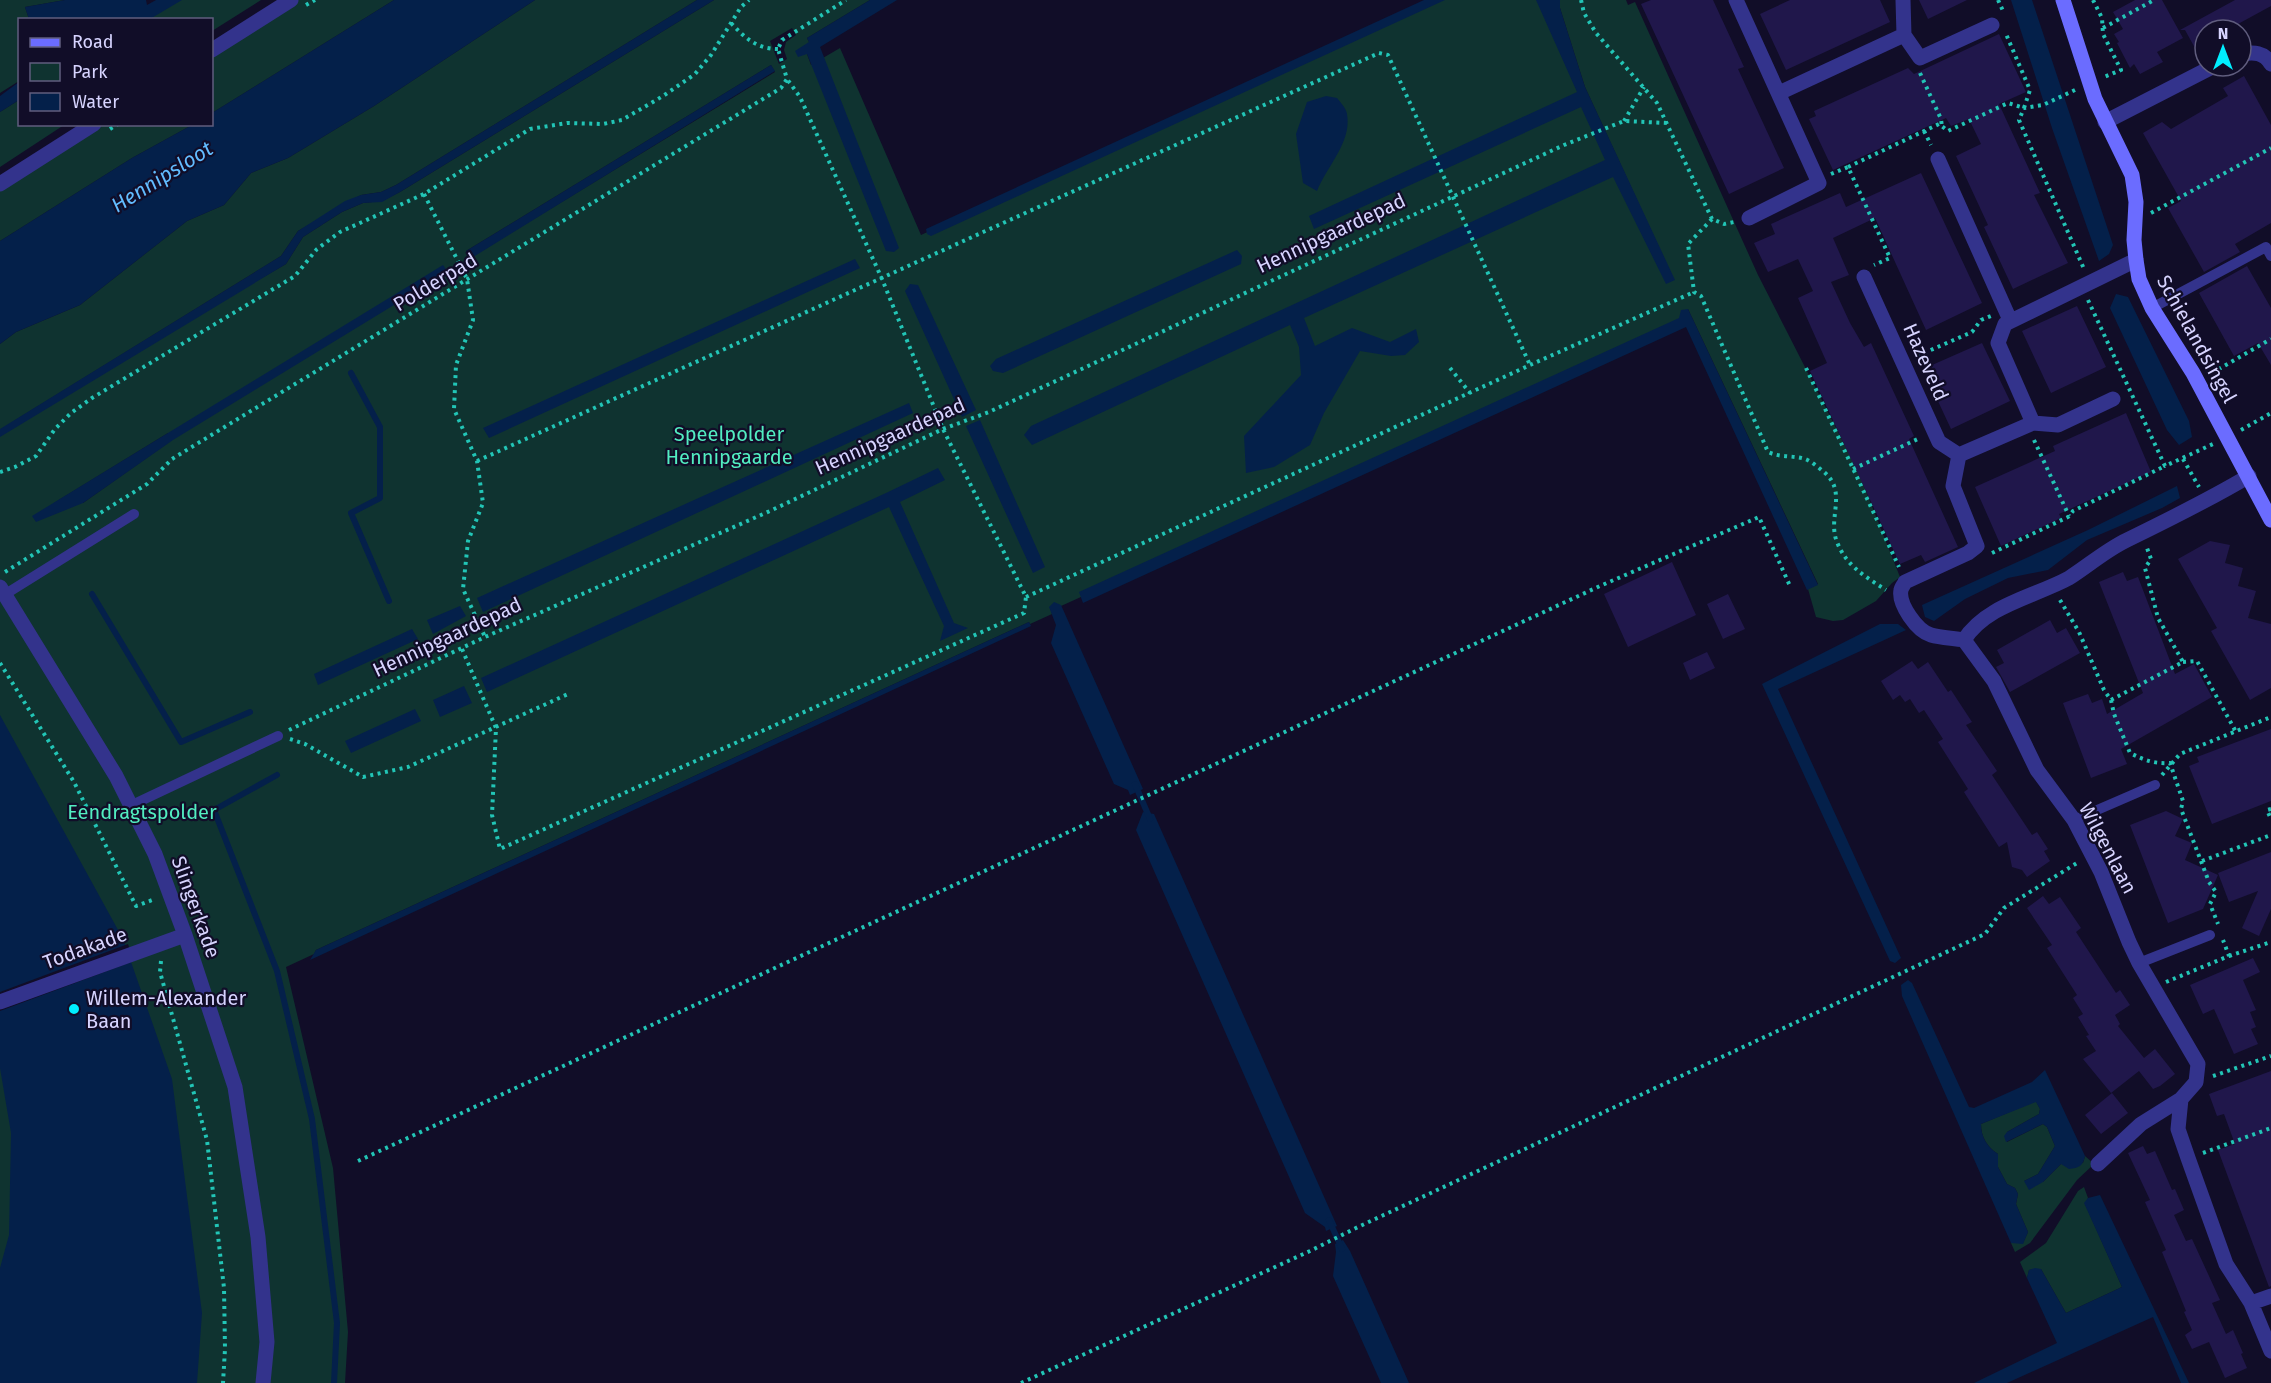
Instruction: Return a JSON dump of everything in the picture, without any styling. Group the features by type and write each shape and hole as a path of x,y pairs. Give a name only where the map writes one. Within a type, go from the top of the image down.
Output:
{"street":[{"path":"213,49 291,0"},
{"path":"1736,0 1819,183 1749,218"},
{"path":"1903,0 1904,35 1920,58 1992,25"},
{"name":"Schielandsingel","path":"2063,0 2095,99 2132,176 2135,189 2136,260 2139,279 2152,308 2228,436 2271,520"},
{"path":"1779,93 1904,35"},
{"path":"2253,51 2267,57 2271,64"},
{"path":"2105,122 2193,77"},
{"path":"0,184 91,126"},
{"path":"1938,159 2008,314 1998,343 2030,425"},
{"path":"2008,314 2090,283 2136,260"},
{"name":"Hazeveld","path":"1864,276 1939,442 1959,456"},
{"path":"2113,399 2058,425 2030,425 1959,456 1953,486 1977,546 1968,553 1905,582 1900,589 1902,601 1910,617 1924,632 1964,640 1971,629 1985,617 2053,586 2125,541 2207,501 2249,476"},
{"name":"Slingerkade","path":"2,591 132,805 155,854 185,935 236,1087 258,1238 267,1342 263,1383"},
{"name":"Wilgenlaan","path":"1964,640 1994,681 2037,770 2074,820 2101,872 2128,942 2152,988 2198,1064 2196,1082"},
{"name":"Todakade","path":"0,1002 185,935"},
{"path":"2098,1164 2141,1124 2181,1099 2196,1082"},
{"path":"2181,1099 2178,1129 2188,1158 2226,1264 2251,1303 2271,1351"},
{"path":"2251,1303 2271,1296"}],"lane":[{"path":"2152,308 2266,247 2271,256"},
{"path":"2,591 134,514"},
{"path":"132,805 278,736"},
{"path":"2074,820 2155,785"},
{"path":"2139,963 2210,935"}],"path":[{"path":"0,472 36,456 55,429 71,413 92,398 296,276 316,249 340,232 424,194 530,129 567,123 603,124 622,120 663,96 695,74 711,55 748,0"},
{"path":"462,649 495,728 492,815 501,849 1024,613 1026,597 943,429 882,279 800,97 787,79 778,49 782,40 788,35 846,0"},
{"path":"1581,0 1584,14 1596,33 1657,103 1712,219 1724,224 1749,218"},
{"path":"2103,28 2154,0"},
{"path":"731,23 745,38 755,44 765,49 778,49"},
{"path":"1992,25 2003,29 2030,90 2019,120 2090,283 2085,294 2165,466"},
{"path":"477,461 1379,53 1388,55 1530,365"},
{"path":"1920,58 1917,66 1941,119 1942,127"},
{"name":"Polderpad","path":"0,575 147,484 172,459 781,88 787,79"},
{"path":"1624,121 1644,87"},
{"path":"1817,179 1848,167 1939,124 1948,131 2008,103 2024,108 2043,105 2065,95"},
{"name":"Hennipgaardepad","path":"278,736 485,637 771,511 943,429 989,412 1564,145 1624,121 1667,123"},
{"path":"2136,213 2153,213 2271,148"},
{"path":"1848,167 1890,258 1869,267 1864,276"},
{"path":"424,194 467,279 473,320 456,365 454,410 477,461 483,503 468,542 463,589 485,637"},
{"path":"1694,292 1688,244 1712,219"},
{"path":"1026,597 1694,292"},
{"path":"1694,292 1701,296 1768,452 1778,456 1805,459 1832,480 1837,489 1836,541 1848,562 1902,601"},
{"path":"1903,362 1972,332 1981,320 2008,314"},
{"path":"2197,381 2271,339"},
{"path":"1450,368 1470,393"},
{"path":"1806,368 1905,582"},
{"path":"1973,549 1989,554 2271,413"},
{"path":"2030,425 2069,516"},
{"path":"1853,469 1934,431"},
{"path":"2183,459 2207,501"},
{"path":"358,1161 1599,586 1759,517 1790,586"},
{"path":"2142,533 2151,559 2145,568 2147,582 2158,618 2183,663"},
{"path":"2053,586 2079,632 2104,690 2112,700 2114,714 2130,753 2145,761 2158,764 2170,763"},
{"path":"2112,700 2183,663 2196,661 2236,732"},
{"path":"0,663 74,782 136,906 169,893"},
{"path":"278,736 305,744 363,777 408,767 568,694"},
{"path":"2155,785 2170,763 2180,754 2271,717"},
{"path":"2170,763 2183,801 2181,809 2209,882 2216,892 2210,904 2229,956"},
{"path":"2271,809 2267,810 2271,819"},
{"path":"2202,861 2271,836"},
{"path":"1021,1383 1310,1251 1984,934 2004,908 2091,854"},
{"path":"2152,988 2229,956 2271,942"},
{"path":"156,944 160,972 207,1140 224,1288 224,1383"},
{"path":"2196,1082 2271,1056"},
{"path":"2188,1158 2271,1129"}],"green space":[{"path":"0,0 65,0 25,7 29,18 18,18 18,82 0,93"},
{"path":"170,0 261,0 213,30 213,18 151,18"},
{"path":"295,0 394,0 213,112 213,51"},
{"name":"Speelpolder Hennipgaarde","path":"535,0 697,0 396,185 381,192 361,195 298,231 281,256 9,424 286,264 303,237 342,212 363,203 382,201 400,192 714,0 870,0 807,38 809,42 807,54 811,65 840,48 921,235 1431,0 1542,0 1674,280 1585,87 1560,8 1560,0 1626,0 1628,5 1635,2 1758,275 1858,471 1900,577 1876,601 1843,620 1833,621 1816,617 1808,589 1818,584 1688,309 1688,322 1061,606 1051,611 1052,614 1030,624 1029,622 316,950 314,954 286,967 333,1168 348,1332 345,1383 0,1383 0,344 16,332 80,305 187,221 224,205 251,173 288,158 374,106","holes":["792,28 796,35 786,42 784,50 787,59 779,64 770,41","771,65 775,72 470,258 466,251","168,433 172,440 83,503 54,503"]},
{"path":"18,101 18,126 62,126 0,167 0,112"},
{"path":"95,126 190,126 132,158 0,241 0,190"},
{"path":"2036,1101 2040,1109 2039,1114 2007,1132 2007,1142 2043,1124 2047,1127 2055,1146 2038,1174 2024,1181 2043,1182 2061,1164 2083,1163 2085,1156 2094,1164 2077,1180 2030,1243 2015,1252 2011,1243 2023,1243 2028,1232 2016,1204 2018,1194 2015,1188 2007,1184 1998,1167 1998,1154 1985,1141 1981,1124"},
{"path":"2084,1187 2088,1198 2085,1204 2122,1287 2066,1313 2041,1269 2029,1270 2027,1278 2020,1262 2046,1243 2078,1191"}],"water":[{"path":"65,0 146,0 147,5 156,0 182,0 152,18 29,18 25,7"},
{"name":"Hennipsloot","path":"394,0 535,0 374,106 288,158 251,173 224,205 187,221 80,305 16,332 0,344 0,241 132,158 190,126 213,126 213,112"},
{"path":"697,0 714,0 400,192 382,202 363,203 342,212 303,237 286,264 0,437 0,429 281,256 298,231 345,201 361,195 381,192 396,185"},
{"path":"870,0 897,0 820,47 899,248 894,252 886,251 807,54 798,57 795,51 809,42 807,38"},
{"path":"1424,0 1445,0 931,236 927,234 926,229"},
{"path":"1536,0 1560,0 1560,8 1585,87 1675,280 1666,284 1613,177 1304,318 1315,346 1352,328 1390,342 1416,329 1419,342 1405,355 1391,356 1360,351 1324,413 1310,445 1274,467 1246,473 1244,436 1301,375 1299,347 1290,325 1032,445 1024,435 1031,426 1605,160 1581,107 1314,229 1309,216 1577,92"},
{"path":"2011,0 2032,0 2113,245 2109,254 2099,261 2052,128"},
{"path":"771,65 775,71 470,259 466,251"},
{"path":"18,83 18,101 0,112 0,96"},
{"path":"1326,96 1337,98 1343,105 1348,124 1338,154 1317,191 1303,183 1296,134 1307,102"},
{"path":"1237,250 1242,256 1241,264 1003,373 993,371 990,366 996,359"},
{"path":"855,259 860,268 489,438 483,428"},
{"path":"443,265 448,272 173,440 83,503 36,522 32,516"},
{"path":"910,284 918,285 976,410 962,417 905,291"},
{"path":"2116,294 2128,297 2189,421 2192,437 2179,445 2167,430 2110,308"},
{"path":"1688,309 1818,585 1807,590 1686,327 1083,603 1079,592 1679,318 1681,310"},
{"path":"909,403 913,413 483,612 477,598"},
{"path":"980,420 1045,567 1033,573 966,426"},
{"path":"938,468 945,480 900,502 954,623 968,628 940,641 944,626 889,507 487,692 481,678"},
{"path":"2177,486 2180,498 2087,540 2048,570 2008,578 1965,599 1934,621 1925,617 1922,605 2088,530"},
{"path":"1054,602 1061,605 1143,789 1130,795 1128,790 1114,784 1051,643 1056,625 1049,607"},
{"path":"460,606 466,616 433,634 427,620"},
{"path":"1029,622 1031,626 310,960 316,950"},
{"path":"1880,624 1898,624 1906,630 1778,689 1901,958 1895,963 1890,961 1762,684"},
{"path":"412,629 418,639 318,685 314,674"},
{"path":"464,686 472,703 440,717 433,700"},
{"path":"415,709 421,721 351,753 345,741"},
{"name":"Willem-Alexander Baan","path":"0,715 123,939 172,1079 202,1313 197,1383 0,1383 0,1268 9,1235 11,1133 0,1068"},
{"path":"1143,812 1154,814 1337,1226 1326,1231 1325,1227 1305,1213 1136,830"},
{"path":"1908,980 1912,983 1969,1107 1974,1108 2032,1082 2045,1070 2085,1156 2080,1166 2069,1169 2061,1164 2043,1182 2029,1190 2024,1181 2038,1174 2055,1146 2047,1127 2043,1124 2006,1142 2004,1136 2039,1114 2040,1109 2036,1102 1981,1124 1985,1141 1998,1154 1998,1167 2007,1184 2015,1188 2018,1194 2016,1204 2028,1232 2023,1244 2011,1243 1902,996 1901,985"},
{"path":"2100,1195 2189,1383 2181,1383 2153,1317 2007,1383 1974,1383 2057,1343 2027,1278 2029,1270 2041,1269 2066,1313 2122,1287 2084,1203 2088,1198"},
{"path":"1343,1240 1409,1383 1381,1383 1333,1276 1335,1244"}],"pier":[{"path":"128,944 134,961 0,1011 0,992"}],"building":[{"path":"1651,0 1713,0 1744,67 1738,69 1784,168 1729,194 1641,4"},
{"path":"1790,0 1880,0 1890,22 1786,70 1760,14"},
{"path":"1919,0 1967,0 1928,19"},
{"path":"2135,0 2162,0 2183,38 2157,52 2163,62 2140,74 2134,64 2130,68 2114,34 2123,29 2113,12"},
{"path":"2235,0 2271,0 2271,6 2249,18 2202,18"},
{"path":"2193,23 2193,44 2185,30 2180,30"},
{"path":"1999,34 2026,92 1999,104 2040,193 2034,195 2068,263 2013,289 1984,227 1988,225 1956,156 1981,144 1969,119 1951,126 1946,118 1833,170 1809,119 1816,116 1814,111 1908,68 1914,74"},
{"path":"2240,78 2245,78 2271,125 2271,223 2235,244 2240,252 2204,272 2168,208 2181,201 2143,133 2162,122 2171,129 2228,96 2223,88"},
{"path":"1921,173 1982,303 1926,330 1875,218 1833,238 1849,275 1831,282 1864,347 1871,343 1914,436 1909,439 1958,547 1925,562 1921,555 1900,564 1810,371 1827,363 1798,298 1813,291 1798,259 1768,272 1754,243 1775,234 1771,224 1840,193 1846,207"},
{"path":"2247,266 2271,308 2271,365 2258,343 2234,356 2199,293"},
{"path":"2077,306 2106,367 2051,393 2022,331"},
{"path":"1982,343 2010,401 1951,429 1923,369"},
{"path":"2126,413 2151,472 2059,514 2061,518 2001,546 1975,487 2055,451 2053,446"},
{"path":"2210,541 2230,545 2225,563 2243,568 2238,586 2256,591 2248,618 2271,624 2271,688 2250,700 2211,631 2217,628 2178,559"},
{"path":"1672,562 1696,615 1628,647 1604,594"},
{"path":"2123,572 2127,581 2138,577 2175,674 2194,664 2212,697 2121,749 2127,764 2091,778 2063,703 2088,694 2092,703 2102,699 2107,714 2143,693 2099,582"},
{"path":"1728,594 1745,629 1723,639 1707,604"},
{"path":"2050,620 2057,633 2066,628 2080,653 2010,692 1996,667 2004,663 1997,650"},
{"path":"1707,652 1715,668 1690,680 1683,663"},
{"path":"1912,661 1918,669 1928,662 1948,692 1951,690 1972,722 1966,725 1997,771 1992,775 2032,835 2037,832 2048,849 2044,851 2050,861 2027,877 2022,870 2012,867 2007,842 1999,847 1964,792 1968,789 1938,742 1943,739 1924,710 1919,713 1910,699 1905,702 1900,695 1893,700 1881,681"},
{"path":"2271,729 2271,801 2212,824 2189,766 2199,762 2197,757"},
{"path":"2166,811 2183,819 2175,836 2192,843 2185,860 2218,875 2203,909 2168,923 2130,825"},
{"path":"2271,852 2271,909 2259,936 2242,928 2258,891 2229,902 2218,873"},
{"path":"2043,896 2049,904 2060,897 2081,928 2076,932 2116,993 2120,990 2130,1005 2115,1015 2120,1024 2118,1026 2144,1058 2155,1049 2175,1074 2160,1086 2153,1089 2139,1071 2111,1093 2083,1059 2096,1051 2086,1036 2089,1035 2078,1017 2083,1014 2073,998 2077,995 2047,948 2052,945 2027,908"},
{"path":"2253,958 2260,972 2243,980 2256,1010 2250,1012 2256,1027 2251,1029 2258,1044 2234,1054 2214,1009 2203,1014 2190,985"},
{"path":"2271,1071 2271,1286 2269,1287 2218,1150 2235,1144 2224,1114 2217,1116 2209,1094"},
{"path":"2112,1093 2128,1113 2101,1134 2085,1115"},
{"path":"2143,1146 2147,1154 2155,1151 2172,1190 2175,1189 2184,1210 2174,1215 2186,1241 2192,1239 2220,1300 2212,1303 2226,1334 2233,1330 2243,1353 2241,1354 2247,1368 2225,1378 2209,1342 2192,1349 2185,1335 2192,1330 2162,1252 2166,1250 2145,1202 2150,1200 2128,1153"}],"waterway":[{"path":"351,373 380,427 380,498 351,513 389,601"},
{"path":"92,594 181,742 250,712"},
{"path":"277,775 214,810 277,971 312,1119 337,1323 334,1383"},
{"path":"1135,784 1150,819"},
{"path":"1329,1220 1342,1249"}],"place":[{"name":"Willem-Alexander Baan","path":"74,1009"}],"park label":[{"name":"Eendragtspolder","path":"142,812"}]}
